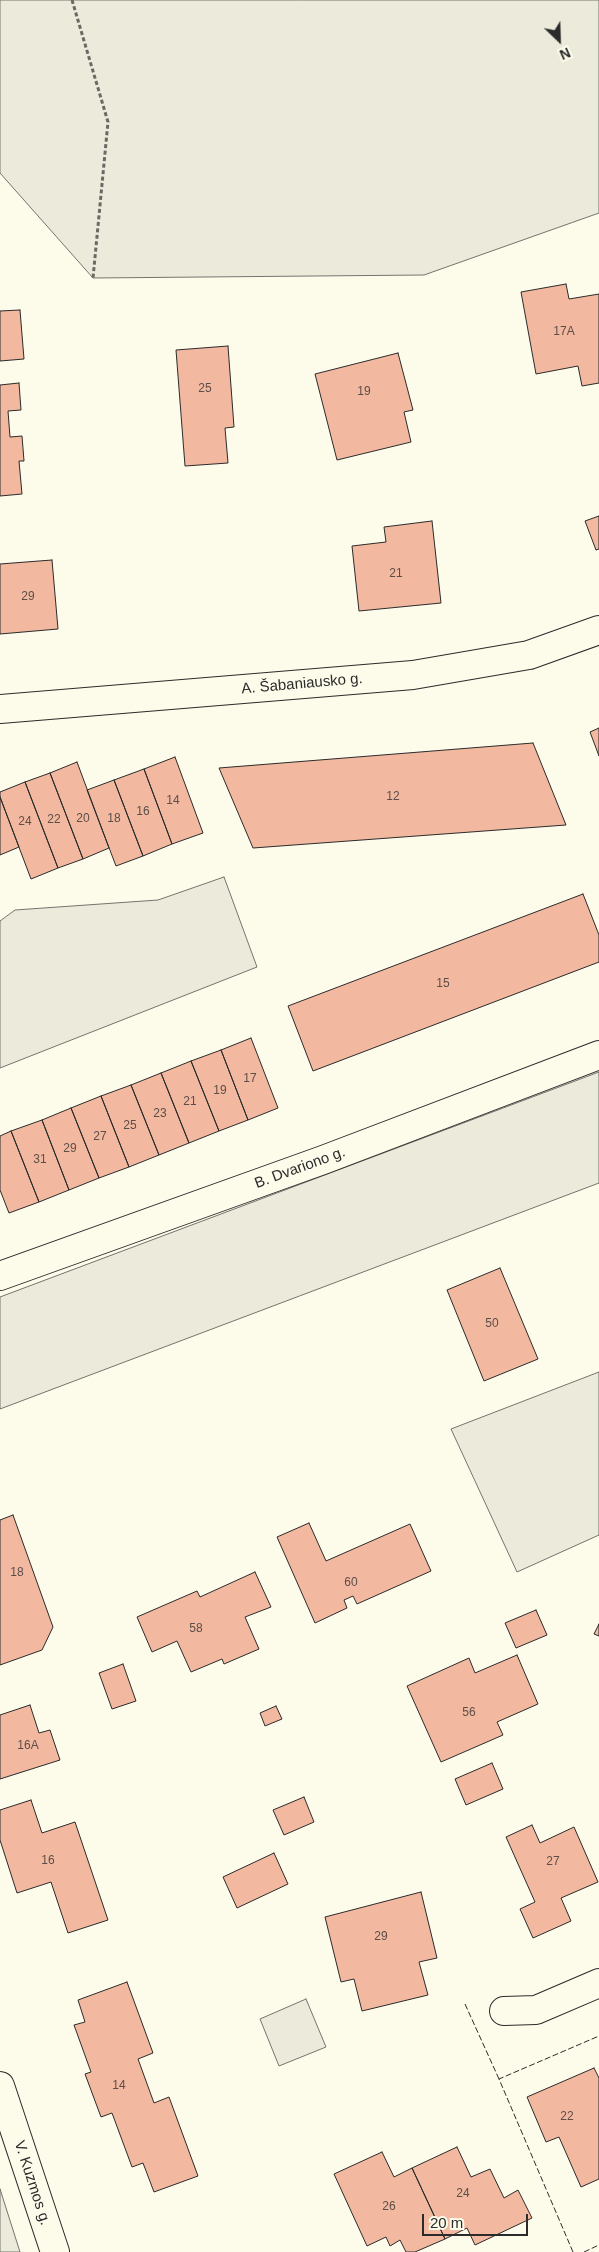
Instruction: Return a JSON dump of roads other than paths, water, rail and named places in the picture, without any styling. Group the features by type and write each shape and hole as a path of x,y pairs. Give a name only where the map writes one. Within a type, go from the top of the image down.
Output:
{"street":[{"name":"A. Šabaniausko g.","path":"0,709 413,675 529,655 599,630"},
{"name":"B. Dvariono g.","path":"0,1276 323,1160 599,1055"},
{"path":"504,2011 536,2010 599,1983"},
{"name":"V. Kuzmos g.","path":"0,2086 55,2252"}]}
